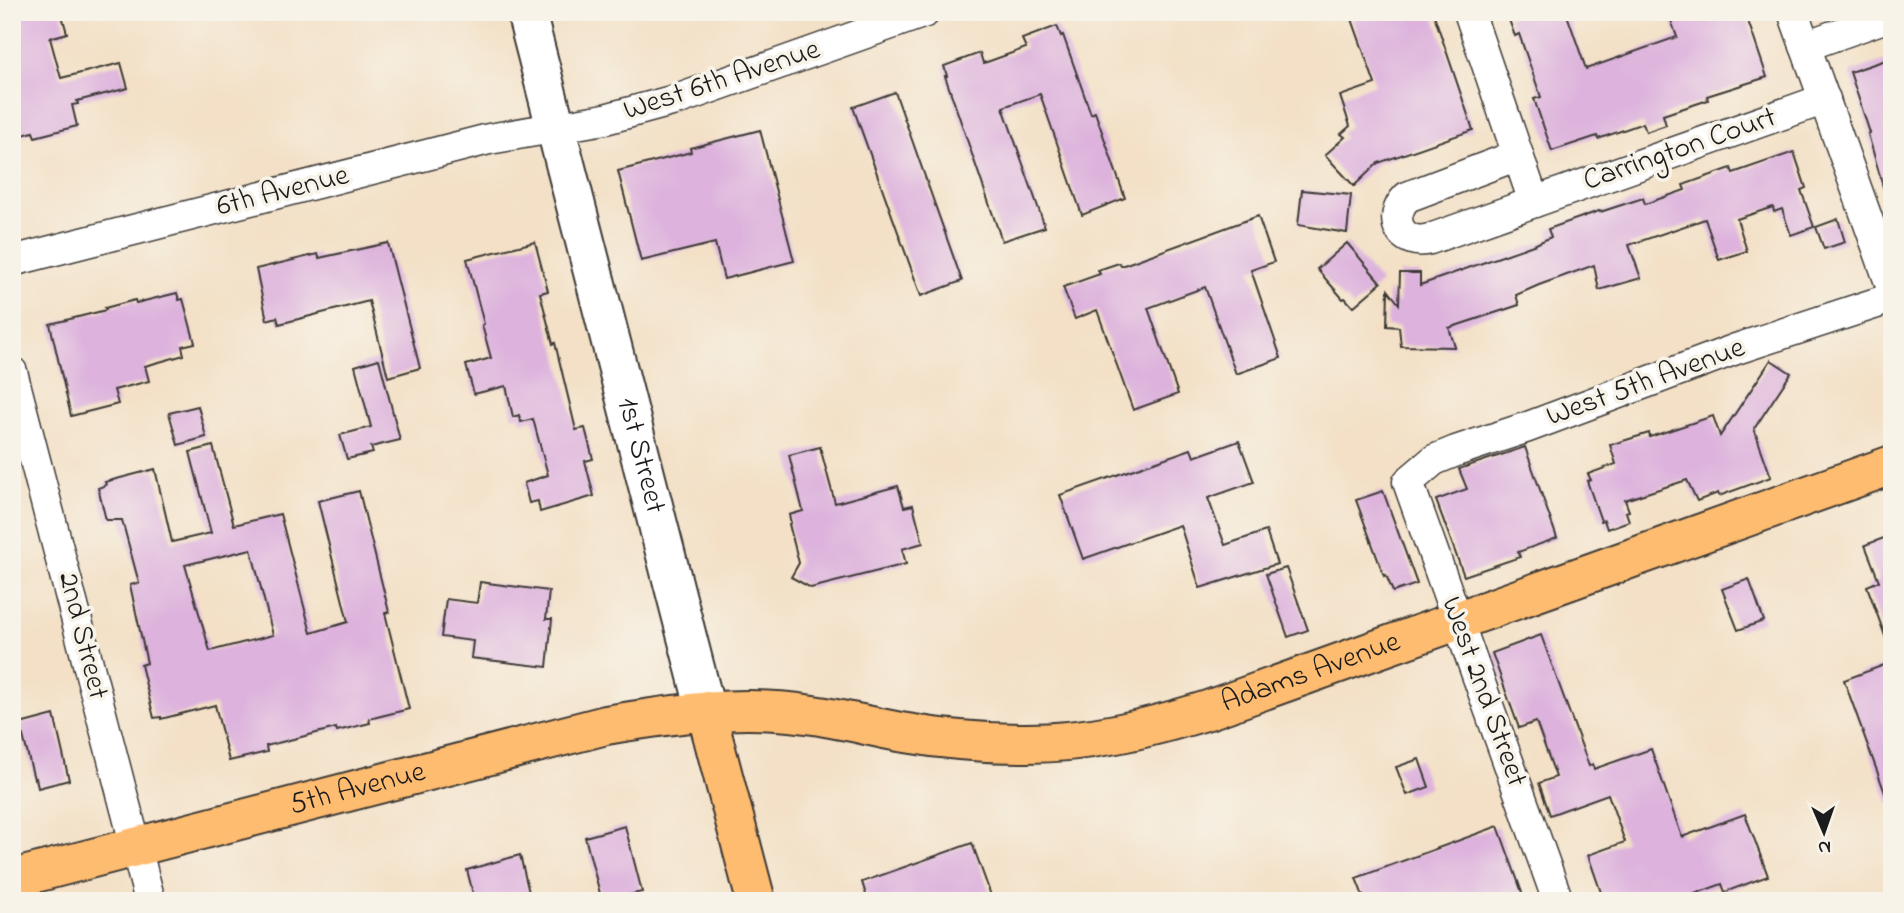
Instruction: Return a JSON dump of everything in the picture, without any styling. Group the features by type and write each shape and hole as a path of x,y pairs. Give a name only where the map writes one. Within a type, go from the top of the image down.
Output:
{"main road":[{"name":"Adams Avenue","path":"706,711 805,713 900,732 958,740 1022,743 1089,739 1155,727 1892,465"},
{"name":"5th Avenue","path":"12,879 606,725 669,714 706,711"},
{"name":"1st Street","path":"706,711 756,901"}],"street":[{"name":"1st Street","path":"526,12 706,711"},
{"name":"West 6th Avenue","path":"556,127 605,119 679,99 925,12"},
{"path":"1469,12 1534,202"},
{"path":"1793,12 1892,288"},
{"path":"1805,46 1892,15"},
{"name":"Carrington Court","path":"1518,155 1406,197 1398,209 1398,225 1407,237 1423,242 1825,99"},
{"name":"6th Avenue","path":"12,261 489,139 556,127"},
{"name":"West 5th Avenue","path":"1408,482 1434,460 1456,451 1528,428 1736,349 1892,298"},
{"name":"2nd Street","path":"12,372 150,901"},
{"name":"West 2nd Street","path":"1408,482 1558,901"}],"building":[{"path":"12,12 61,12 67,33 50,38 61,78 121,63 128,88 77,101 78,104 72,105 77,126 35,137 33,132 23,135 12,90"},
{"path":"1371,12 1433,12 1473,130 1378,163 1354,186 1325,155 1345,137 1341,134 1350,126 1340,96 1375,84 1352,19"},
{"path":"1522,12 1566,12 1586,69 1677,37 1668,12 1745,12 1767,77 1707,96 1708,100 1663,115 1666,125 1646,132 1643,123 1552,151 1534,99 1541,97 1519,34 1515,36 1508,17"},
{"path":"1057,26 1061,36 1063,35 1091,114 1095,112 1125,198 1082,215 1040,94 1003,107 1045,227 1002,241 945,76 944,66 980,53 983,63 987,62 1026,48 1022,39"},
{"path":"1892,58 1892,196 1886,197 1868,134 1870,133 1850,72"},
{"path":"895,92 962,281 921,296 853,107"},
{"path":"760,130 794,261 724,279 715,243 641,261 618,171 691,152 690,148"},
{"path":"1794,152 1806,188 1801,190 1814,227 1791,235 1782,209 1774,212 1773,207 1737,219 1747,251 1719,260 1705,219 1629,245 1641,278 1599,290 1594,265 1539,285 1516,295 1519,305 1449,328 1455,347 1401,346 1399,327 1387,326 1388,290 1399,304 1400,273 1420,273 1420,285 1536,244 1551,237 1548,229 1643,198 1645,204 1685,190 1683,185 1731,168 1733,173"},
{"path":"1302,190 1351,195 1347,233 1298,225"},
{"path":"1258,216 1274,262 1251,270 1281,358 1236,374 1205,287 1148,308 1178,394 1133,410 1097,310 1075,319 1063,287 1100,274 1098,270 1119,263 1121,266"},
{"path":"1838,219 1845,242 1824,249 1816,227"},
{"path":"535,242 548,291 540,293 553,344 555,343 576,430 585,428 593,459 585,461 594,496 540,512 538,501 529,503 524,483 548,475 533,419 521,422 519,415 513,417 506,386 474,394 466,365 491,358 467,259"},
{"path":"388,243 420,368 388,377 369,301 279,324 277,317 267,320 256,269 318,254 319,258"},
{"path":"1347,243 1381,283 1353,307 1317,269"},
{"path":"177,293 179,300 183,299 195,343 182,346 184,355 145,366 149,381 114,390 118,404 71,416 50,324 135,300 136,303"},
{"path":"379,359 400,440 371,447 373,453 347,459 340,435 371,427 355,366"},
{"path":"1771,360 1791,373 1754,429 1771,477 1697,501 1687,480 1625,500 1629,521 1607,529 1604,520 1601,521 1587,481 1591,480 1588,474 1616,464 1610,445 1649,433 1650,437 1713,416 1720,436"},
{"path":"198,406 206,437 178,445 169,413"},
{"path":"1239,441 1254,482 1208,498 1225,545 1266,531 1277,564 1200,588 1180,525 1083,559 1060,495 1191,449 1194,457"},
{"path":"213,446 234,525 280,514 311,633 348,622 318,501 359,491 389,612 385,613 409,709 369,719 370,723 337,731 336,728 266,746 267,752 229,761 215,705 161,719 154,718 141,665 147,663 130,585 139,583 122,520 106,520 98,488 106,485 105,482 155,469 172,542 211,533 190,452","holes":["251,549 273,635 210,651 185,565"]},
{"path":"820,447 835,503 898,486 904,507 913,505 923,543 902,549 906,564 811,588 791,577 799,563 789,515 803,511 789,455"},
{"path":"1525,447 1557,538 1518,552 1520,557 1464,576 1436,500 1467,489 1459,469"},
{"path":"1383,491 1417,584 1393,592 1386,575 1384,576 1356,500"},
{"path":"1892,535 1892,646 1889,647 1867,586 1879,581 1865,545"},
{"path":"1286,568 1308,630 1288,637 1266,574"},
{"path":"1749,579 1764,621 1738,630 1722,589"},
{"path":"480,582 549,591 546,619 552,619 547,667 471,658 473,641 441,637 446,599 477,603"},
{"path":"1541,635 1589,766 1593,764 1594,769 1651,749 1682,837 1745,814 1768,876 1725,892 1722,884 1675,901 1604,901 1588,855 1625,842 1608,794 1550,815 1539,783 1556,777 1536,722 1519,728 1492,653"},
{"path":"1884,665 1892,686 1892,803 1889,804 1844,680"},
{"path":"54,715 69,780 38,788 20,724"},
{"path":"1419,759 1429,787 1407,795 1396,767"},
{"path":"625,826 642,892 602,901 585,837"},
{"path":"1498,826 1525,901 1365,901 1356,878"},
{"path":"972,843 993,901 868,901 862,882"},
{"path":"520,855 531,901 475,901 467,870"}]}
